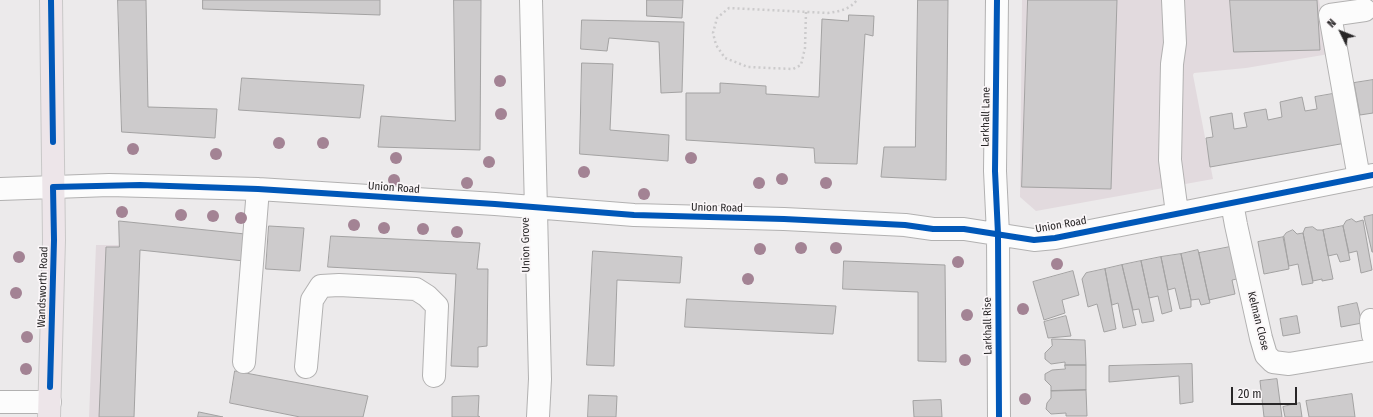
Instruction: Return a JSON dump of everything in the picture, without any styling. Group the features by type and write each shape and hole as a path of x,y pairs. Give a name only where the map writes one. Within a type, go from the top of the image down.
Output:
{"main road":[{"name":"Wandsworth Road","path":"49,409 54,240 51,0"}],"street":[{"name":"Union Grove","path":"531,0 540,379 538,417"},
{"name":"Larkhall Lane","path":"997,0 995,171 998,234"},
{"path":"1173,0 1175,43 1172,64 1170,160 1177,213"},
{"path":"1364,10 1330,15 1366,177"},
{"name":"Union Road","path":"0,189 140,185 258,189 641,215 784,219 905,225 964,229 1042,240 1366,177"},
{"path":"244,362 258,189"},
{"name":"Kelman Close","path":"1232,203 1266,355 1273,362 1289,364 1373,350"},
{"name":"Larkhall Rise","path":"998,234 999,417"},
{"path":"306,367 312,300 321,286 339,285 416,289 427,296 437,306 434,376"},
{"path":"0,402 49,409"}],"path":[{"path":"806,12 805,48 801,65 792,69 748,67 725,58 716,45 713,33 717,18 729,8 828,13 844,11 857,0"}],"shaded area":[{"path":"1022,0 1319,0 1329,54 1246,68 1194,73 1193,75 1213,179 1036,211 1020,197"},
{"path":"96,245 132,245 120,417 89,417"}],"building":[{"path":"118,0 146,0 148,107 217,109 215,138 122,132"},
{"path":"203,0 380,0 380,15 203,9"},
{"path":"454,0 481,0 480,150 378,147 381,116 455,121"},
{"path":"647,0 683,0 682,18 647,16"},
{"path":"918,0 948,0 946,180 881,177 884,147 915,147"},
{"path":"1028,0 1117,0 1111,189 1022,187"},
{"path":"1230,0 1317,0 1320,50 1234,52"},
{"path":"849,15 874,16 873,36 865,34 857,164 815,163 814,148 686,140 686,93 720,93 720,83 766,86 766,94 819,97 822,19 848,21"},
{"path":"582,20 684,22 682,92 661,93 659,42 609,38 607,51 581,49"},
{"path":"582,63 613,64 610,130 669,135 668,161 580,154"},
{"path":"242,78 364,85 360,118 239,110"},
{"path":"1373,80 1373,113 1360,115 1354,83"},
{"path":"1338,93 1346,143 1210,167 1206,138 1213,137 1210,117 1232,113 1234,129 1247,127 1244,113 1266,109 1268,120 1282,117 1280,102 1302,97 1305,111 1317,109 1315,97"},
{"path":"1373,215 1373,252 1372,252 1364,217"},
{"path":"1352,219 1356,222 1363,220 1372,270 1361,273 1357,251 1349,253 1343,226 1346,221"},
{"path":"119,221 245,234 244,261 140,250 134,417 99,417 106,247 119,247"},
{"path":"269,226 304,228 300,271 266,269"},
{"path":"1343,226 1350,260 1340,262 1337,254 1328,256 1323,230"},
{"path":"1313,227 1317,230 1323,230 1333,279 1313,281 1303,233 1305,228"},
{"path":"1293,230 1297,234 1303,233 1313,283 1302,285 1298,264 1289,266 1283,237 1286,233"},
{"path":"331,236 480,243 477,269 488,269 487,346 478,347 478,367 451,366 456,274 328,267"},
{"path":"1284,237 1289,269 1264,274 1258,242"},
{"path":"1230,247 1237,279 1232,280 1235,294 1209,300 1199,253"},
{"path":"1198,250 1210,303 1201,305 1199,299 1191,300 1181,254"},
{"path":"593,251 682,257 680,283 617,280 614,366 587,365"},
{"path":"1181,254 1191,300 1191,307 1180,309 1175,288 1168,290 1161,257"},
{"path":"1161,257 1172,311 1162,314 1158,296 1149,298 1141,261"},
{"path":"844,261 945,265 946,362 918,361 918,292 843,289"},
{"path":"1141,261 1154,321 1142,323 1139,309 1133,310 1122,265"},
{"path":"1122,265 1136,325 1123,328 1118,303 1112,305 1105,269"},
{"path":"1105,269 1116,329 1104,332 1097,304 1088,307 1082,279 1086,273"},
{"path":"1073,271 1079,295 1062,300 1065,313 1044,320 1033,282"},
{"path":"687,299 836,306 833,334 685,327"},
{"path":"1357,303 1362,323 1341,327 1338,307"},
{"path":"1066,316 1071,336 1048,338 1044,322"},
{"path":"1297,316 1300,333 1283,336 1280,319"},
{"path":"1052,339 1085,340 1086,365 1065,365 1065,362 1051,364 1045,359 1045,353 1052,346"},
{"path":"1192,364 1193,402 1180,404 1179,376 1109,382 1109,366"},
{"path":"1065,365 1086,365 1086,390 1051,391 1051,386 1045,380 1045,374 1052,370 1065,369"},
{"path":"235,371 368,396 363,417 300,417 230,403"},
{"path":"1277,379 1282,417 1264,417 1260,381"},
{"path":"1086,390 1087,416 1066,416 1066,413 1051,414 1046,409 1047,403 1051,398 1051,391"},
{"path":"1352,394 1355,417 1309,417 1306,401"},
{"path":"589,395 617,396 616,417 588,417"},
{"path":"479,396 478,416 480,417 452,417 452,397"},
{"path":"941,400 942,417 914,417 913,401"},
{"path":"1300,403 1302,417 1285,417 1283,407"},
{"path":"199,412 223,417 198,417"}],"cycle path":[{"path":"51,0 53,142"},
{"path":"997,0 995,171 998,234 999,417"},
{"path":"50,387 54,240 53,187 140,185 258,189 495,204 634,215 784,219 905,225 933,229 964,229 1034,240 1055,238 1373,175"}]}
